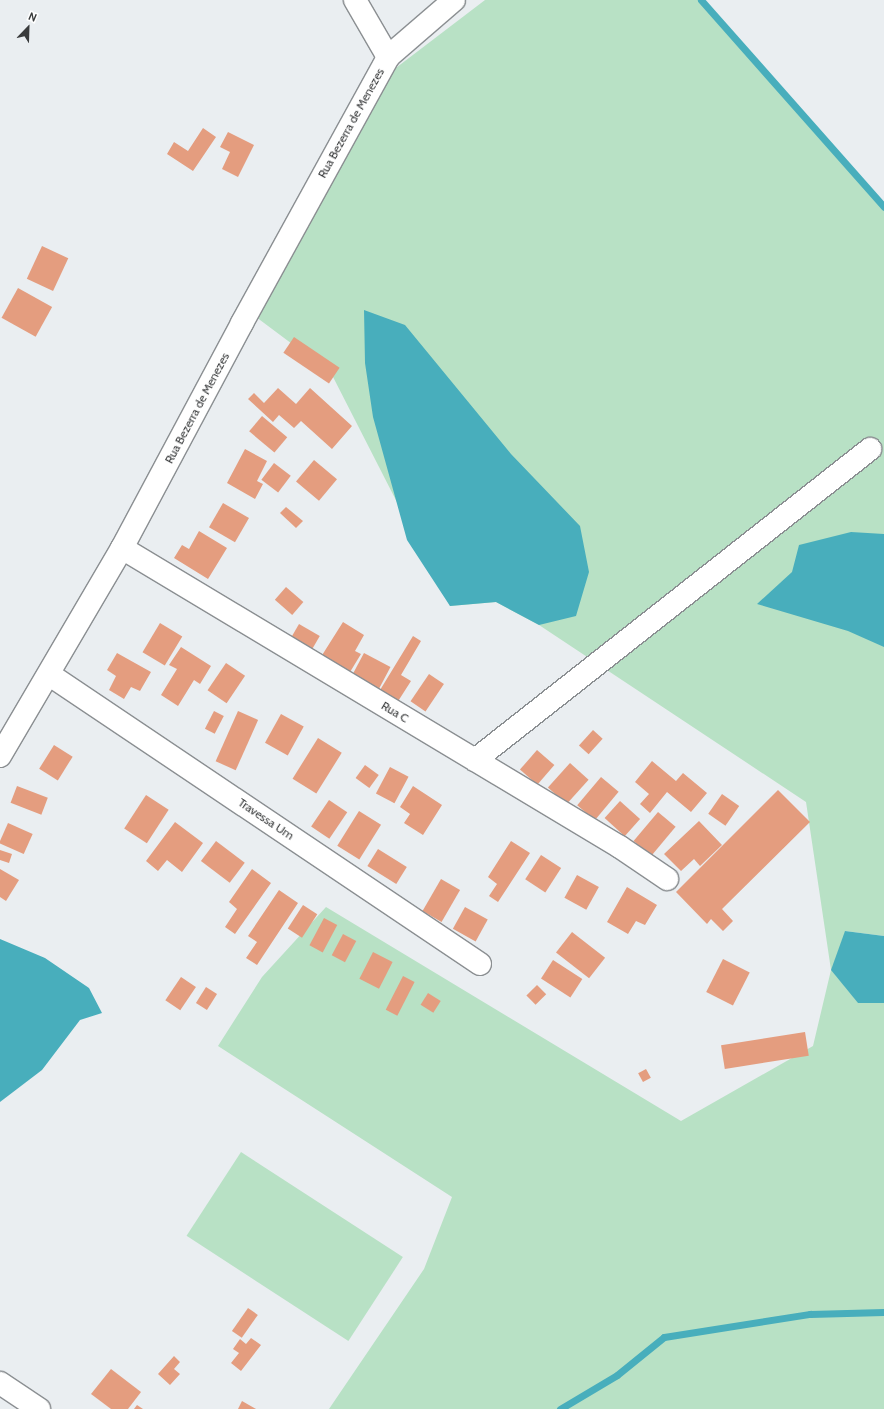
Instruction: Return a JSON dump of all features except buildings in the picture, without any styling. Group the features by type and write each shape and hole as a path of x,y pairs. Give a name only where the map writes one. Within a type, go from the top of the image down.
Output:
{"street":[{"path":"355,0 388,57 454,0"},
{"name":"Rua Bezerra de Menezes","path":"0,756 50,675 122,548 242,323 388,57"},
{"path":"475,760 870,449"},
{"name":"Rua C","path":"122,548 620,847 666,879"},
{"name":"Travessa Um","path":"50,675 480,964"},
{"path":"0,1383 39,1409"}],"green space":[{"path":"485,0 701,0 884,207 884,936 845,931 858,1003 884,1003 884,1409 329,1409 424,1269 452,1197 218,1046 262,977 326,907 681,1121 813,1046 831,970 806,802 539,625 496,602 450,606 331,373 256,317 384,77"},
{"path":"241,1152 403,1257 348,1341 187,1236"}],"water":[{"path":"364,310 405,325 511,454 580,526 589,572 576,616 539,625 496,602 450,606 407,540 373,417 365,363"},
{"path":"851,532 884,534 884,647 848,631 757,604 792,572 799,545"},
{"path":"845,931 884,936 884,1003 858,1003 831,970"},
{"path":"0,939 45,958 89,988 102,1013 80,1020 42,1070 0,1102"}],"waterway":[{"path":"701,0 884,207"},
{"path":"560,1409 617,1375 664,1337 810,1314 884,1312"}]}
